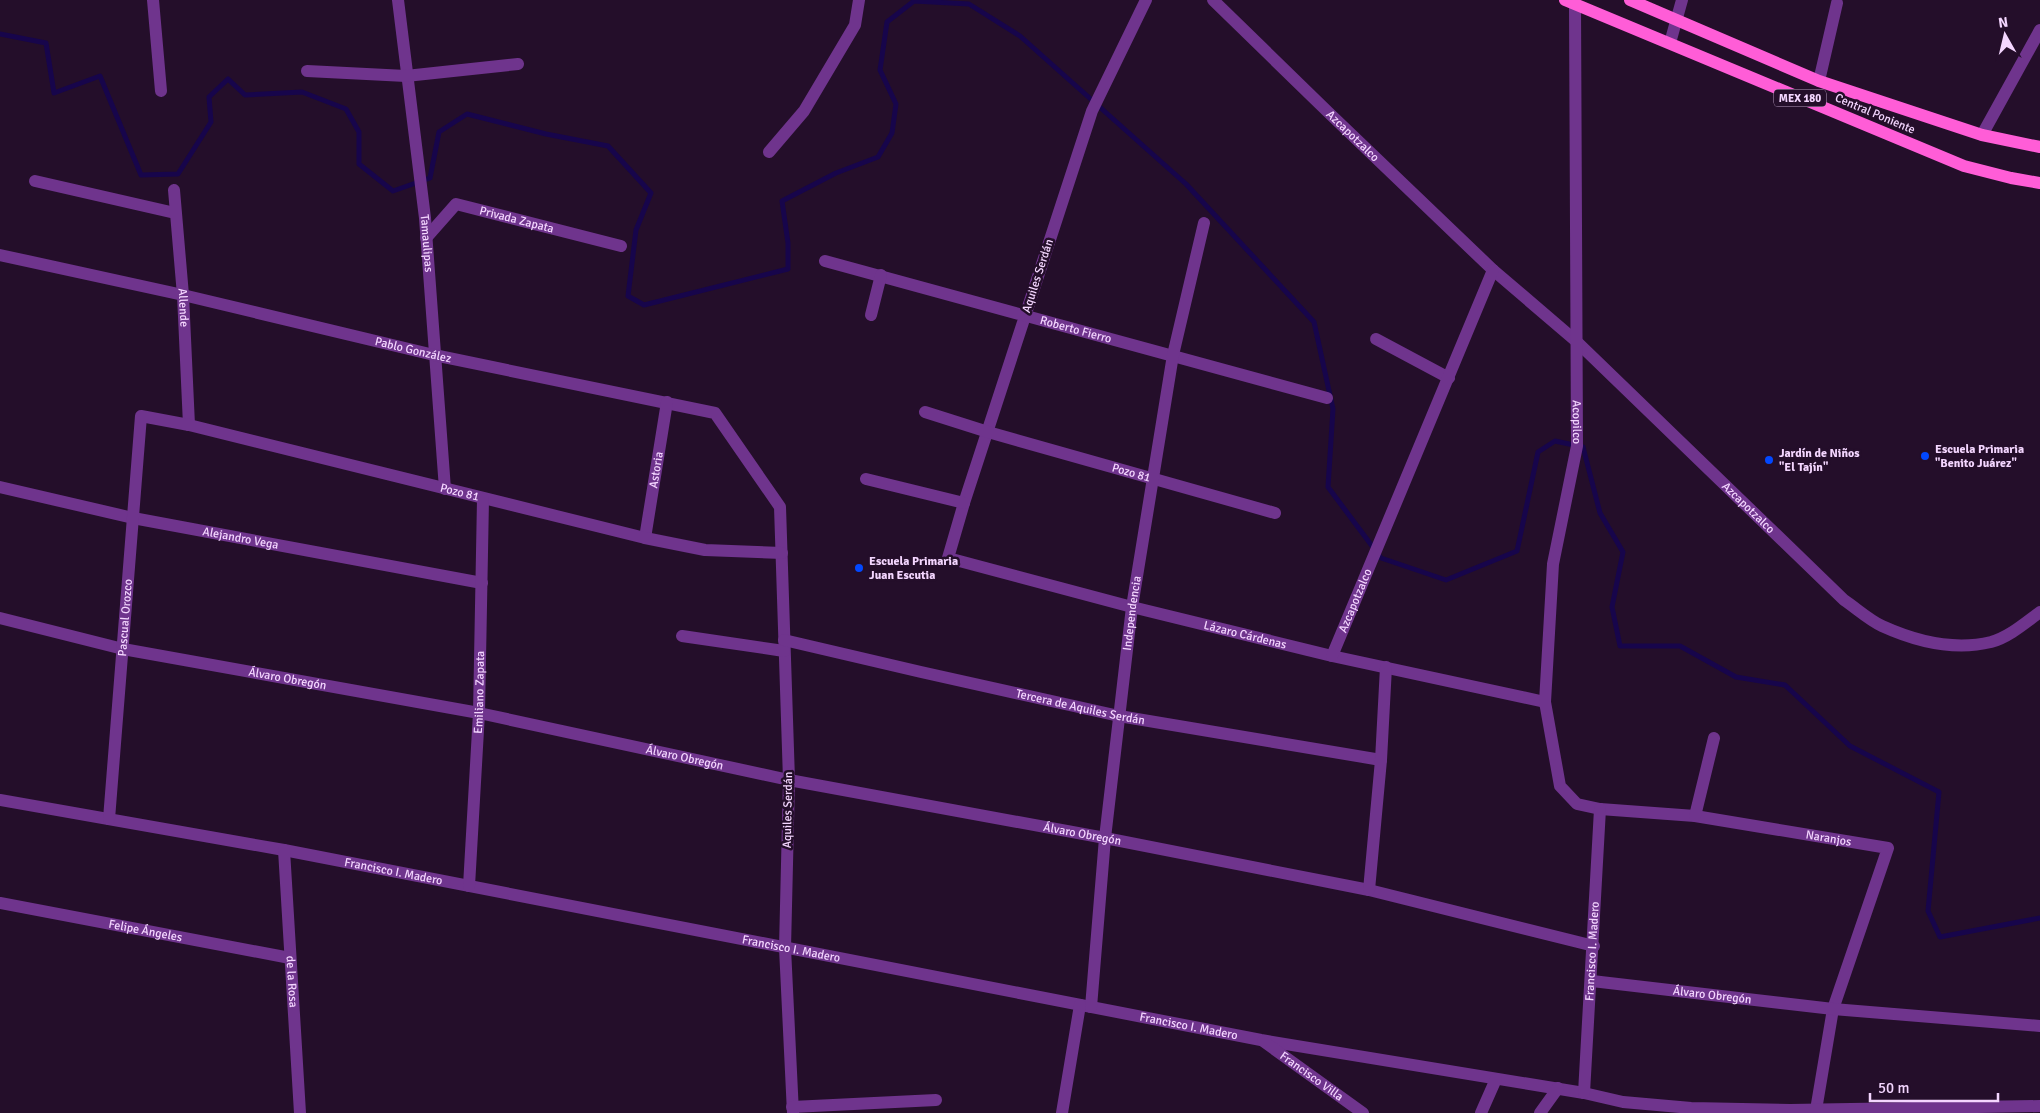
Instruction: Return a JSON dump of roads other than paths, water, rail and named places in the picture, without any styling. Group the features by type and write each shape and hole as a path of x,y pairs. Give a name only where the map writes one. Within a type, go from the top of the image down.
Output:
{"main road":[{"name":"Central Poniente","path":"1630,0 1819,80 1982,135 2040,148"},
{"name":"Central Poniente","path":"1570,2 1964,166 2040,183"}],"street":[{"path":"153,0 161,91"},
{"name":"Tamaulipas","path":"398,0 425,218 445,488"},
{"path":"769,152 804,111 855,25 859,0"},
{"name":"Aquiles Serdán","path":"948,558 964,503 1092,111 1146,0"},
{"name":"Azcapotzalco","path":"1213,0 1329,114 1493,270 1576,341 1844,600 1881,626 1919,640 1944,645 1971,645 1992,642 2012,632 2040,612"},
{"path":"1670,43 1682,0"},
{"name":"Acopilco","path":"1570,2 1577,446 1553,564 1544,702 1560,786 1577,804 1600,809"},
{"path":"1819,80 1837,3"},
{"path":"1982,135 2040,30"},
{"path":"307,71 406,76 518,64"},
{"path":"35,181 175,213"},
{"name":"Allende","path":"174,190 183,295 189,425"},
{"name":"Privada Zapata","path":"426,238 456,204 621,246"},
{"name":"Independencia","path":"1062,1113 1086,1006 1132,607 1152,479 1172,355 1204,223"},
{"name":"Pablo González","path":"0,255 183,295 434,354 715,413 780,507"},
{"name":"Roberto Fierro","path":"825,261 1328,398"},
{"name":"Azcapotzalco","path":"1332,656 1377,544 1449,378 1493,270"},
{"path":"871,315 881,275"},
{"path":"1376,339 1449,378"},
{"name":"Astoria","path":"645,538 667,402"},
{"name":"Pozo 81","path":"925,412 988,432 1275,513"},
{"name":"Pozo 81","path":"142,416 189,425 645,538 705,550 782,553"},
{"name":"Pascual Orozco","path":"109,819 142,416"},
{"path":"866,479 964,503"},
{"name":"Alejandro Vega","path":"0,487 133,518 482,583"},
{"name":"Emiliano Zapata","path":"469,886 479,713 483,499"},
{"name":"Aquiles Serdán","path":"780,507 789,780 785,948 792,1110"},
{"name":"Lázaro Cárdenas","path":"948,558 1132,607 1332,656 1544,702"},
{"name":"Álvaro Obregón","path":"0,618 122,649 479,713 789,780 1106,838 1369,890 1594,946"},
{"name":"Tercera de Aquiles Serdán","path":"682,636 784,646 921,672 1119,716 1381,760"},
{"path":"1369,890 1381,760 1386,667"},
{"path":"1695,816 1714,738"},
{"name":"Francisco I. Madero","path":"0,800 284,850 1261,1040 1558,1088 1657,1109 1790,1112 2040,1106"},
{"name":"Francisco I. Madero","path":"1584,1093 1594,946 1600,809"},
{"name":"Naranjos","path":"1600,809 1695,816 1888,848 1833,1009 1816,1110"},
{"name":"de la Rosa","path":"284,850 300,1113"},
{"name":"Felipe Ángeles","path":"0,903 290,958"},
{"name":"Álvaro Obregón","path":"1592,981 1833,1009"},
{"path":"1833,1009 2040,1026"},
{"name":"Francisco Villa","path":"1261,1040 1363,1113"},
{"path":"1481,1113 1496,1079"},
{"path":"1540,1113 1558,1088"},
{"path":"792,1110 936,1100"}],"waterway":[{"path":"0,34 46,43 54,93 100,76 141,175 178,174 211,122 209,97 228,79 245,95 302,92 346,109 359,132 359,164 393,191 430,178 439,132 467,114 546,134 608,146 651,193 636,230 628,296 644,305 788,269 788,243 782,201 836,173 878,157 892,133 896,104 880,70 887,22 914,1 969,4 1020,36 1186,184 1314,322 1333,409 1328,487 1381,558 1446,580 1517,551 1538,452 1555,441 1583,447 1600,513 1623,552 1612,607 1620,646 1680,646 1736,677 1785,685 1850,746 1939,792 1928,911 1940,937 2040,918"}],"place":[{"name":"Escuela Primaria \"Benito Juárez\"","path":"1925,456"},
{"name":"Jardín de Niños \"El Tajín\"","path":"1769,460"},
{"name":"Escuela Primaria Juan Escutia","path":"859,568"}]}
